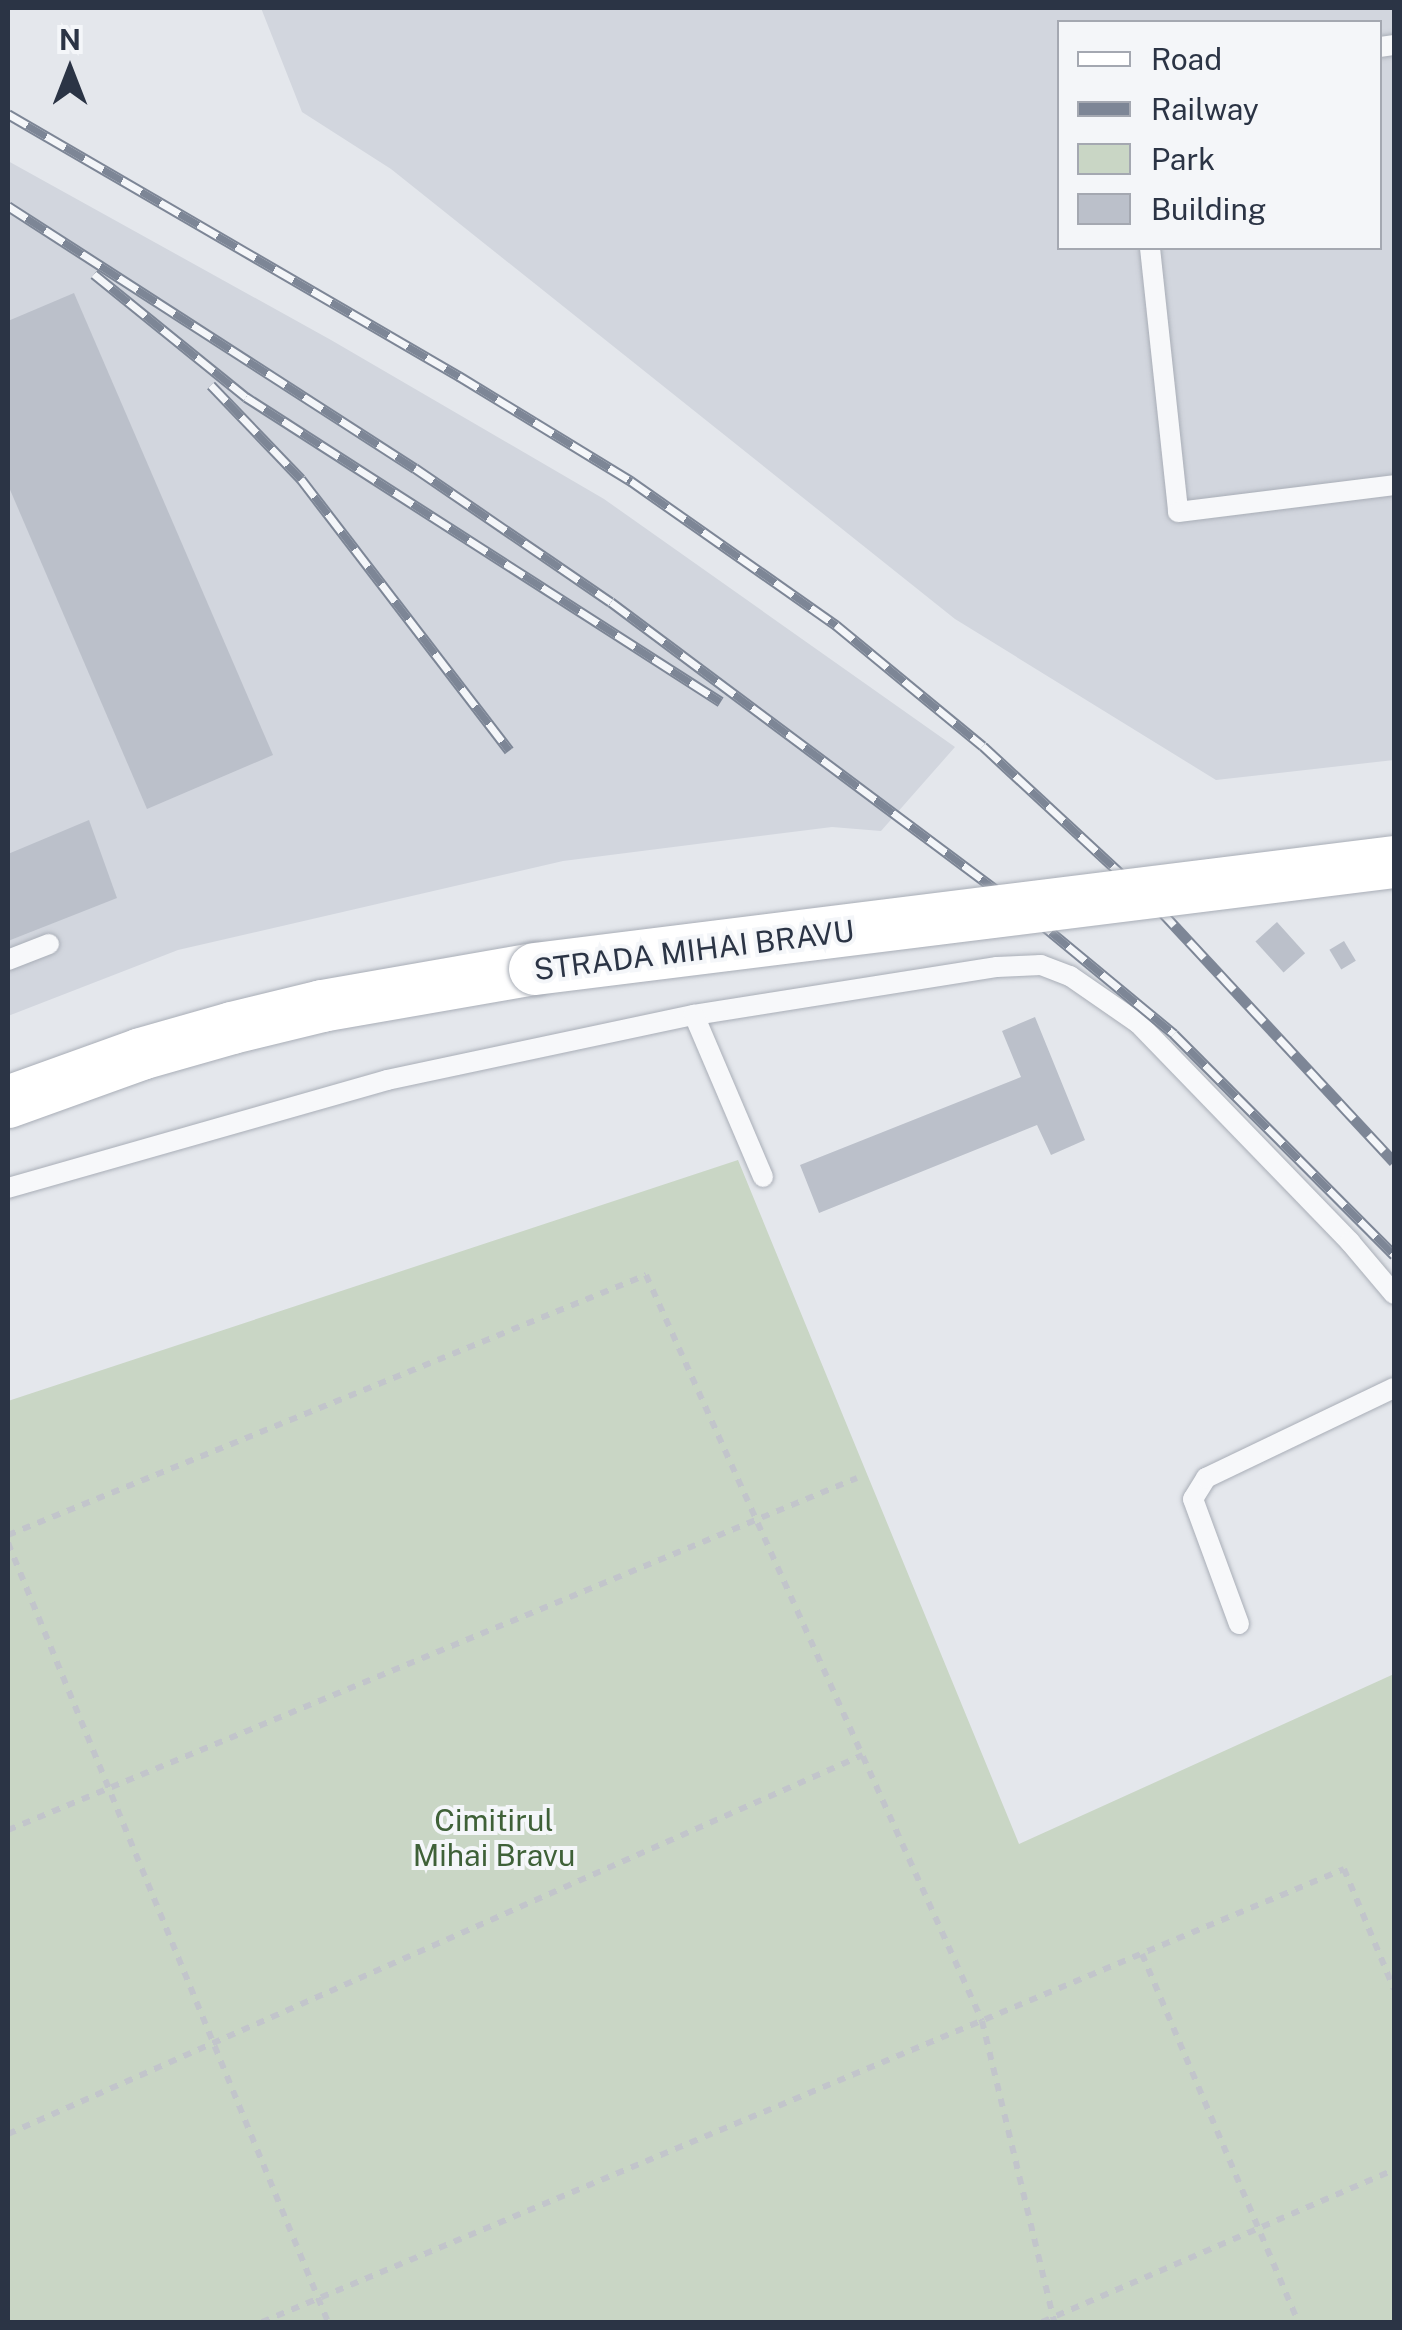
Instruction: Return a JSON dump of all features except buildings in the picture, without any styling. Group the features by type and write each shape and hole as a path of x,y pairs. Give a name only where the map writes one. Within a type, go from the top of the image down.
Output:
{"main road":[{"name":"STRADA MIHAI BRAVU","path":"8,1102 141,1054 232,1028 322,1006 535,969 1394,862"}],"lane":[{"path":"1150,250 1178,512 1394,485"},
{"path":"8,960 49,944"},
{"path":"8,1188 387,1080 694,1015 997,966 1041,965 1070,976 1138,1023 1337,1228 1394,1294"},
{"path":"694,1015 763,1177"},
{"path":"1239,1624 1193,1499 1206,1478 1394,1388"}],"path":[{"path":"8,1534 646,1275 982,2020 1054,2320"},
{"path":"8,1830 857,1478"},
{"path":"8,1544 328,2322"},
{"path":"8,2134 862,1755"},
{"path":"262,2322 1344,1870 1394,1989"},
{"path":"1142,1954 1298,2322"},
{"path":"1042,2322 1394,2170"}],"shaded area":[{"path":"261,8 1394,8 1394,760 1216,780 955,619 391,169 302,112"},
{"path":"8,161 331,340 604,499 955,747 881,831 832,827 563,861 178,950 8,1016"}],"green space":[{"name":"Cimitirul Mihai Bravu","path":"738,1160 1019,1844 1394,1674 1394,2322 8,2322 8,1401"}],"railway":[{"path":"8,114 459,376 631,481 836,625 983,746 1159,909 1394,1162"},
{"path":"8,206 415,468 611,602 1034,918 1174,1034 1394,1255"},
{"path":"94,274 246,397 721,702"},
{"path":"211,385 301,479 509,750"}]}
